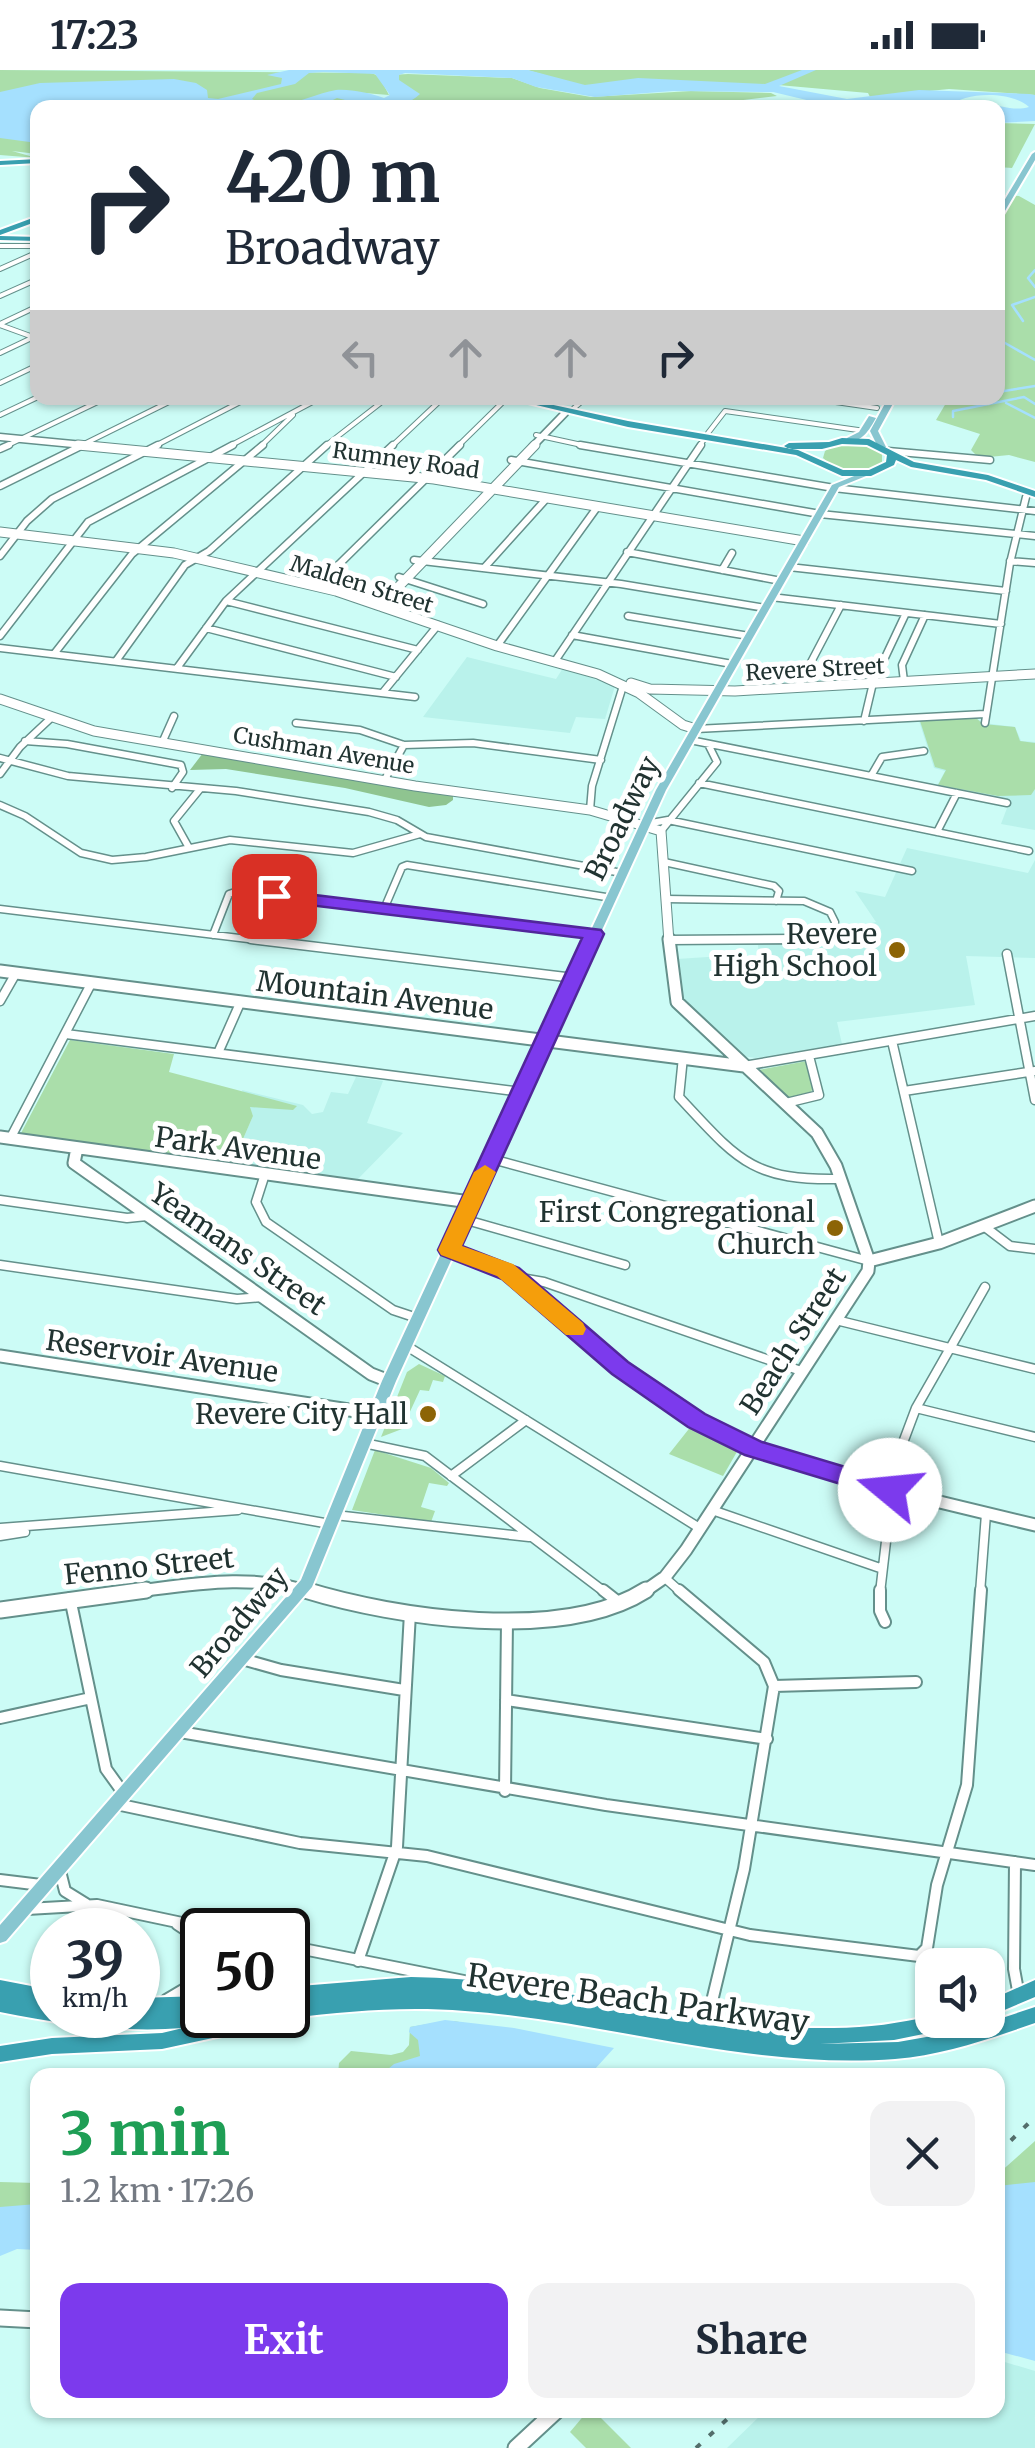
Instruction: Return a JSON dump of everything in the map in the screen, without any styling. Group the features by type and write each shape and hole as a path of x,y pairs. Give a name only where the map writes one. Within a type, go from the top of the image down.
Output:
{"highway":[{"path":"0,161 30,162"},
{"path":"0,239 30,222"},
{"path":"0,239 30,238"},
{"path":"541,405 816,459 826,468 963,478 1032,497"},
{"path":"550,405 564,410"},
{"path":"706,436 788,446 850,440 914,464 998,480 1032,497"},
{"path":"816,459 818,450 828,444"},
{"path":"873,472 891,463 887,451"},
{"name":"Revere Beach Parkway","path":"310,1993 425,1985 532,1996 766,2036 825,2039 915,2028"},
{"path":"0,1988 30,1994"},
{"name":"Revere Beach Parkway","path":"310,2008 405,2000 474,2003 737,2047 827,2055 888,2052 946,2043 1035,2015"},
{"path":"0,2004 30,2010"},
{"name":"Revere Beach Parkway","path":"0,2054 52,2046 180,2037"}],"main road":[{"path":"1005,195 1035,142"},
{"path":"1005,196 1035,154"},
{"path":"850,440 865,431 879,405"},
{"path":"887,451 874,431 888,405"},
{"path":"826,468 835,486 873,472"},
{"name":"Broadway","path":"0,1936 301,1591 388,1381 622,873 717,691 835,486"}],"street":[{"path":"0,239 30,247"},
{"path":"0,269 30,253"},
{"path":"0,296 30,283"},
{"path":"0,325 30,310"},
{"path":"0,325 30,335"},
{"path":"0,353 30,340"},
{"path":"0,383 30,369"},
{"path":"0,415 30,401"},
{"path":"0,449 91,405"},
{"path":"0,486 163,405"},
{"path":"0,556 52,499 233,405"},
{"path":"0,636 88,522 307,405"},
{"path":"116,661 185,565 209,551 378,405"},
{"path":"176,668 226,602 435,405"},
{"path":"316,586 502,405"},
{"path":"376,604 539,435 573,405"},
{"path":"856,405 877,408"},
{"path":"54,654 137,549 246,460 302,408"},
{"path":"555,662 725,411 865,431"},
{"path":"539,435 687,464 1035,511"},
{"name":"Rumney Road","path":"0,437 424,478 804,540"},
{"path":"887,451 990,460"},
{"path":"515,460 820,514 1035,536"},
{"path":"985,723 1010,561 1022,510 1032,497"},
{"path":"484,568 547,498"},
{"path":"497,646 598,506"},
{"name":"Malden Street","path":"0,532 196,557 316,586 497,646 598,674 623,686 693,735"},
{"path":"627,552 781,580"},
{"path":"722,570 732,553"},
{"path":"417,561 607,582 765,608"},
{"path":"1010,561 1035,563"},
{"path":"789,567 1006,591"},
{"path":"402,577 484,604"},
{"path":"771,597 1001,624"},
{"path":"226,602 418,650"},
{"path":"798,687 841,605"},
{"path":"864,721 873,683 906,613"},
{"path":"904,681 902,665 926,615"},
{"path":"628,616 749,636"},
{"path":"384,691 438,625"},
{"path":"206,628 396,676"},
{"path":"572,635 732,664"},
{"path":"0,648 415,697"},
{"name":"Revere Street","path":"598,674 650,689 717,691 1035,674"},
{"path":"590,810 592,786 623,686"},
{"name":"Cushman Avenue","path":"0,699 94,731 384,781 590,810 661,831"},
{"path":"693,735 985,714"},
{"path":"162,742 174,716"},
{"path":"0,774 4,760 51,718"},
{"path":"296,723 360,730 404,745 480,744 600,760"},
{"path":"693,735 708,744 1007,803"},
{"path":"25,742 67,744 180,764 183,772 172,788"},
{"path":"708,744 717,762 661,831 677,1002 817,1133 840,1178 869,1262"},
{"path":"384,781 404,745"},
{"path":"871,776 880,758 924,752"},
{"path":"4,760 68,776 368,812 398,820 420,834 622,873"},
{"path":"699,783 1028,851"},
{"path":"188,846 174,821 200,789"},
{"path":"937,832 958,793"},
{"path":"0,806 33,818 70,848 98,858 142,860 188,846 247,840 355,853 420,834"},
{"path":"646,824 668,820 912,870"},
{"path":"664,862 774,886 779,892 776,901"},
{"path":"384,909 402,867 424,866 612,898"},
{"path":"213,935 231,893 594,934"},
{"path":"666,899 818,904 830,912 834,922"},
{"path":"0,909 574,978"},
{"path":"669,940 793,940 826,933"},
{"path":"1007,954 1035,1100"},
{"name":"Mountain Avenue","path":"0,971 744,1066"},
{"path":"0,1001 16,973"},
{"path":"5,1138 92,982"},
{"path":"218,1053 242,1001"},
{"path":"744,1066 1035,1016"},
{"path":"66,1034 522,1092"},
{"path":"892,1042 939,1243"},
{"path":"786,1103 819,1095 809,1056"},
{"path":"682,1057 676,1092 747,1166 773,1178 840,1178"},
{"path":"904,1091 1032,1071"},
{"name":"Park Avenue","path":"5,1138 470,1202"},
{"name":"Yeamans Street","path":"77,1148 74,1163 374,1376 388,1381"},
{"path":"492,1160 869,1262"},
{"path":"264,1174 256,1202 266,1222 392,1309 417,1318"},
{"path":"0,1200 127,1218 147,1216"},
{"name":"Beach Street","path":"301,1591 410,1612 507,1621 586,1613 620,1604 664,1578 701,1529 868,1271 869,1262 939,1243 1035,1206"},
{"path":"463,1219 625,1266"},
{"path":"985,1227 1010,1246 1035,1249"},
{"path":"449,1250 515,1277 544,1282 801,1372"},
{"path":"0,1265 240,1299 262,1297"},
{"path":"515,1277 655,1396 754,1449 890,1490 1035,1525"},
{"path":"885,1622 880,1610 880,1568 890,1490 916,1408 985,1287"},
{"path":"836,1320 1035,1369"},
{"path":"405,1345 701,1529"},
{"name":"Reservoir Avenue","path":"0,1356 375,1414"},
{"path":"916,1408 1035,1437"},
{"path":"451,1476 526,1420"},
{"path":"364,1443 425,1456 620,1604"},
{"path":"0,1466 253,1509 532,1538"},
{"path":"0,1528 253,1509"},
{"path":"712,1510 880,1568"},
{"path":"70,1598 107,1772 120,1799 300,1843 396,1852 460,1864 730,1931 921,1956 927,1948 935,1891 968,1778 986,1514"},
{"path":"0,1536 50,1527"},
{"path":"664,1578 764,1662 774,1686 752,1829 706,2026"},
{"name":"Fenno Street","path":"0,1610 70,1598 242,1580 280,1582 301,1591"},
{"path":"358,1960 396,1852 410,1612"},
{"path":"505,1791 507,1621"},
{"path":"242,1659 281,1670 404,1690"},
{"path":"774,1686 916,1682"},
{"path":"0,1718 91,1698"},
{"path":"506,1700 767,1739"},
{"path":"179,1732 505,1791 752,1829 1035,1864"},
{"path":"1015,1862 1014,1969 1027,1992"},
{"path":"60,1868 65,1891 90,1906"},
{"path":"0,1880 46,1884"},
{"path":"22,1910 54,1904 90,1906 180,1922"},
{"path":"174,1921 180,1925"},
{"name":"Revere Beach Parkway","path":"310,1950 532,1996"},
{"path":"0,2320 30,2320"},
{"path":"516,2448 549,2418"}],"shaded area":[{"path":"289,70 528,70 585,85 638,78 765,84 802,70 816,70 779,86 847,99 919,90 1029,94 1035,95 1035,121 1005,123 1005,107 1029,107 1011,98 988,95 960,100 807,100 773,92 673,91 595,97 536,87 512,78 405,73 399,75 399,80 420,94 411,100 299,100 336,90 384,98 390,95 375,74 323,72 309,73 295,84 257,93 254,100 30,100 30,142 0,138 0,92 40,83 174,79 196,83 207,90 208,98 218,99 281,84 282,78 267,75"},
{"path":"467,657 556,679 563,668 615,686 605,719 576,717 570,733 423,717"},
{"path":"976,718 984,723 1015,727 1021,741 1035,742 1035,830 1001,824 1010,800 937,786 945,771 934,768 919,721"},
{"name":"Revere High School","path":"907,848 1028,873 1035,860 1035,958 966,956 975,1005 837,1022 842,1044 756,1058 742,1056 686,1004 678,981 677,959 738,955 745,963 759,960 758,945 795,945 867,931 863,925 876,922 855,891 885,897"},
{"path":"356,1077 383,1081 367,1123 403,1133 357,1180 233,1162 253,1116 242,1090 303,1105 312,1114 323,1112 331,1092 348,1094"},
{"path":"445,2020 514,2028 614,2048 596,2068 389,2068 420,2056 418,2040 409,2032 410,2027"},
{"path":"1035,2182 1035,2361 1005,2353 1005,2185"},
{"path":"30,2205 30,2250 17,2249 0,2256 0,2207"},
{"path":"1005,2362 1035,2371 1035,2448 727,2448 758,2418 1005,2418"}],"green space":[{"path":"0,70 371,73 379,76 389,95 364,93 380,100 30,100 30,153 12,151 30,157 0,155"},
{"path":"527,70 1035,70 1035,95 949,89 870,97 868,93 767,84 579,85"},
{"path":"408,74 512,78 540,88 591,97 691,91 777,96 743,100 389,100 391,75"},
{"path":"1005,123 1035,124 1012,168 1005,168"},
{"path":"1005,195 1019,196 1035,205 1035,462 1009,455 979,458 971,450 980,434 936,420 945,405 1005,405"},
{"path":"861,444 882,452 882,464 851,471 823,458 825,451 836,445"},
{"path":"976,718 983,724 1015,727 1020,741 1035,743 1035,789 1031,795 998,796 938,785 946,770 935,767 920,721"},
{"path":"203,753 453,795 453,800 429,807 345,788 226,769 190,770"},
{"path":"70,1040 174,1054 169,1072 297,1106 293,1110 250,1107 253,1116 233,1162 20,1135"},
{"path":"807,1061 814,1088 807,1096 788,1099 758,1070"},
{"path":"419,1364 445,1376 443,1382 433,1380 429,1391 420,1390 402,1429 381,1437 407,1372"},
{"path":"692,1425 738,1450 723,1476 669,1454"},
{"path":"375,1450 431,1468 449,1483 429,1483 421,1507 435,1511 431,1522 352,1510"},
{"path":"454,2021 475,2025 454,2068 339,2068 351,2051 391,2055 403,2052 409,2045 410,2027 440,2022 451,2025"},
{"path":"1035,2141 1035,2214 1005,2212 1005,2168"},
{"path":"0,2182 30,2183 30,2223 0,2234"},
{"path":"582,2418 601,2418 631,2448 586,2448 570,2432"}],"waterway":[{"path":"1035,270 1028,278 1035,287"},
{"path":"1023,321 1012,305 1035,297"},
{"path":"1005,343 1035,360"},
{"path":"1005,391 1035,386"},
{"path":"1005,401 1024,397 1035,404"},
{"path":"1006,403 1035,418"},
{"path":"953,417 953,411 983,405"}],"railway":[{"path":"1005,2146 1035,2117"},
{"path":"696,2448 728,2418"}],"slow traffic":[{"path":"485,1172 449,1250 505,1270 574,1329"}],"place":[{"name":"Revere High School","path":"897,950"},
{"name":"First Congregational Church","path":"835,1228"},
{"name":"Revere City Hall","path":"428,1414"}],"route":[{"path":"274,896 594,934 449,1250 510,1274 655,1396 697,1421 754,1449 890,1490"}]}
